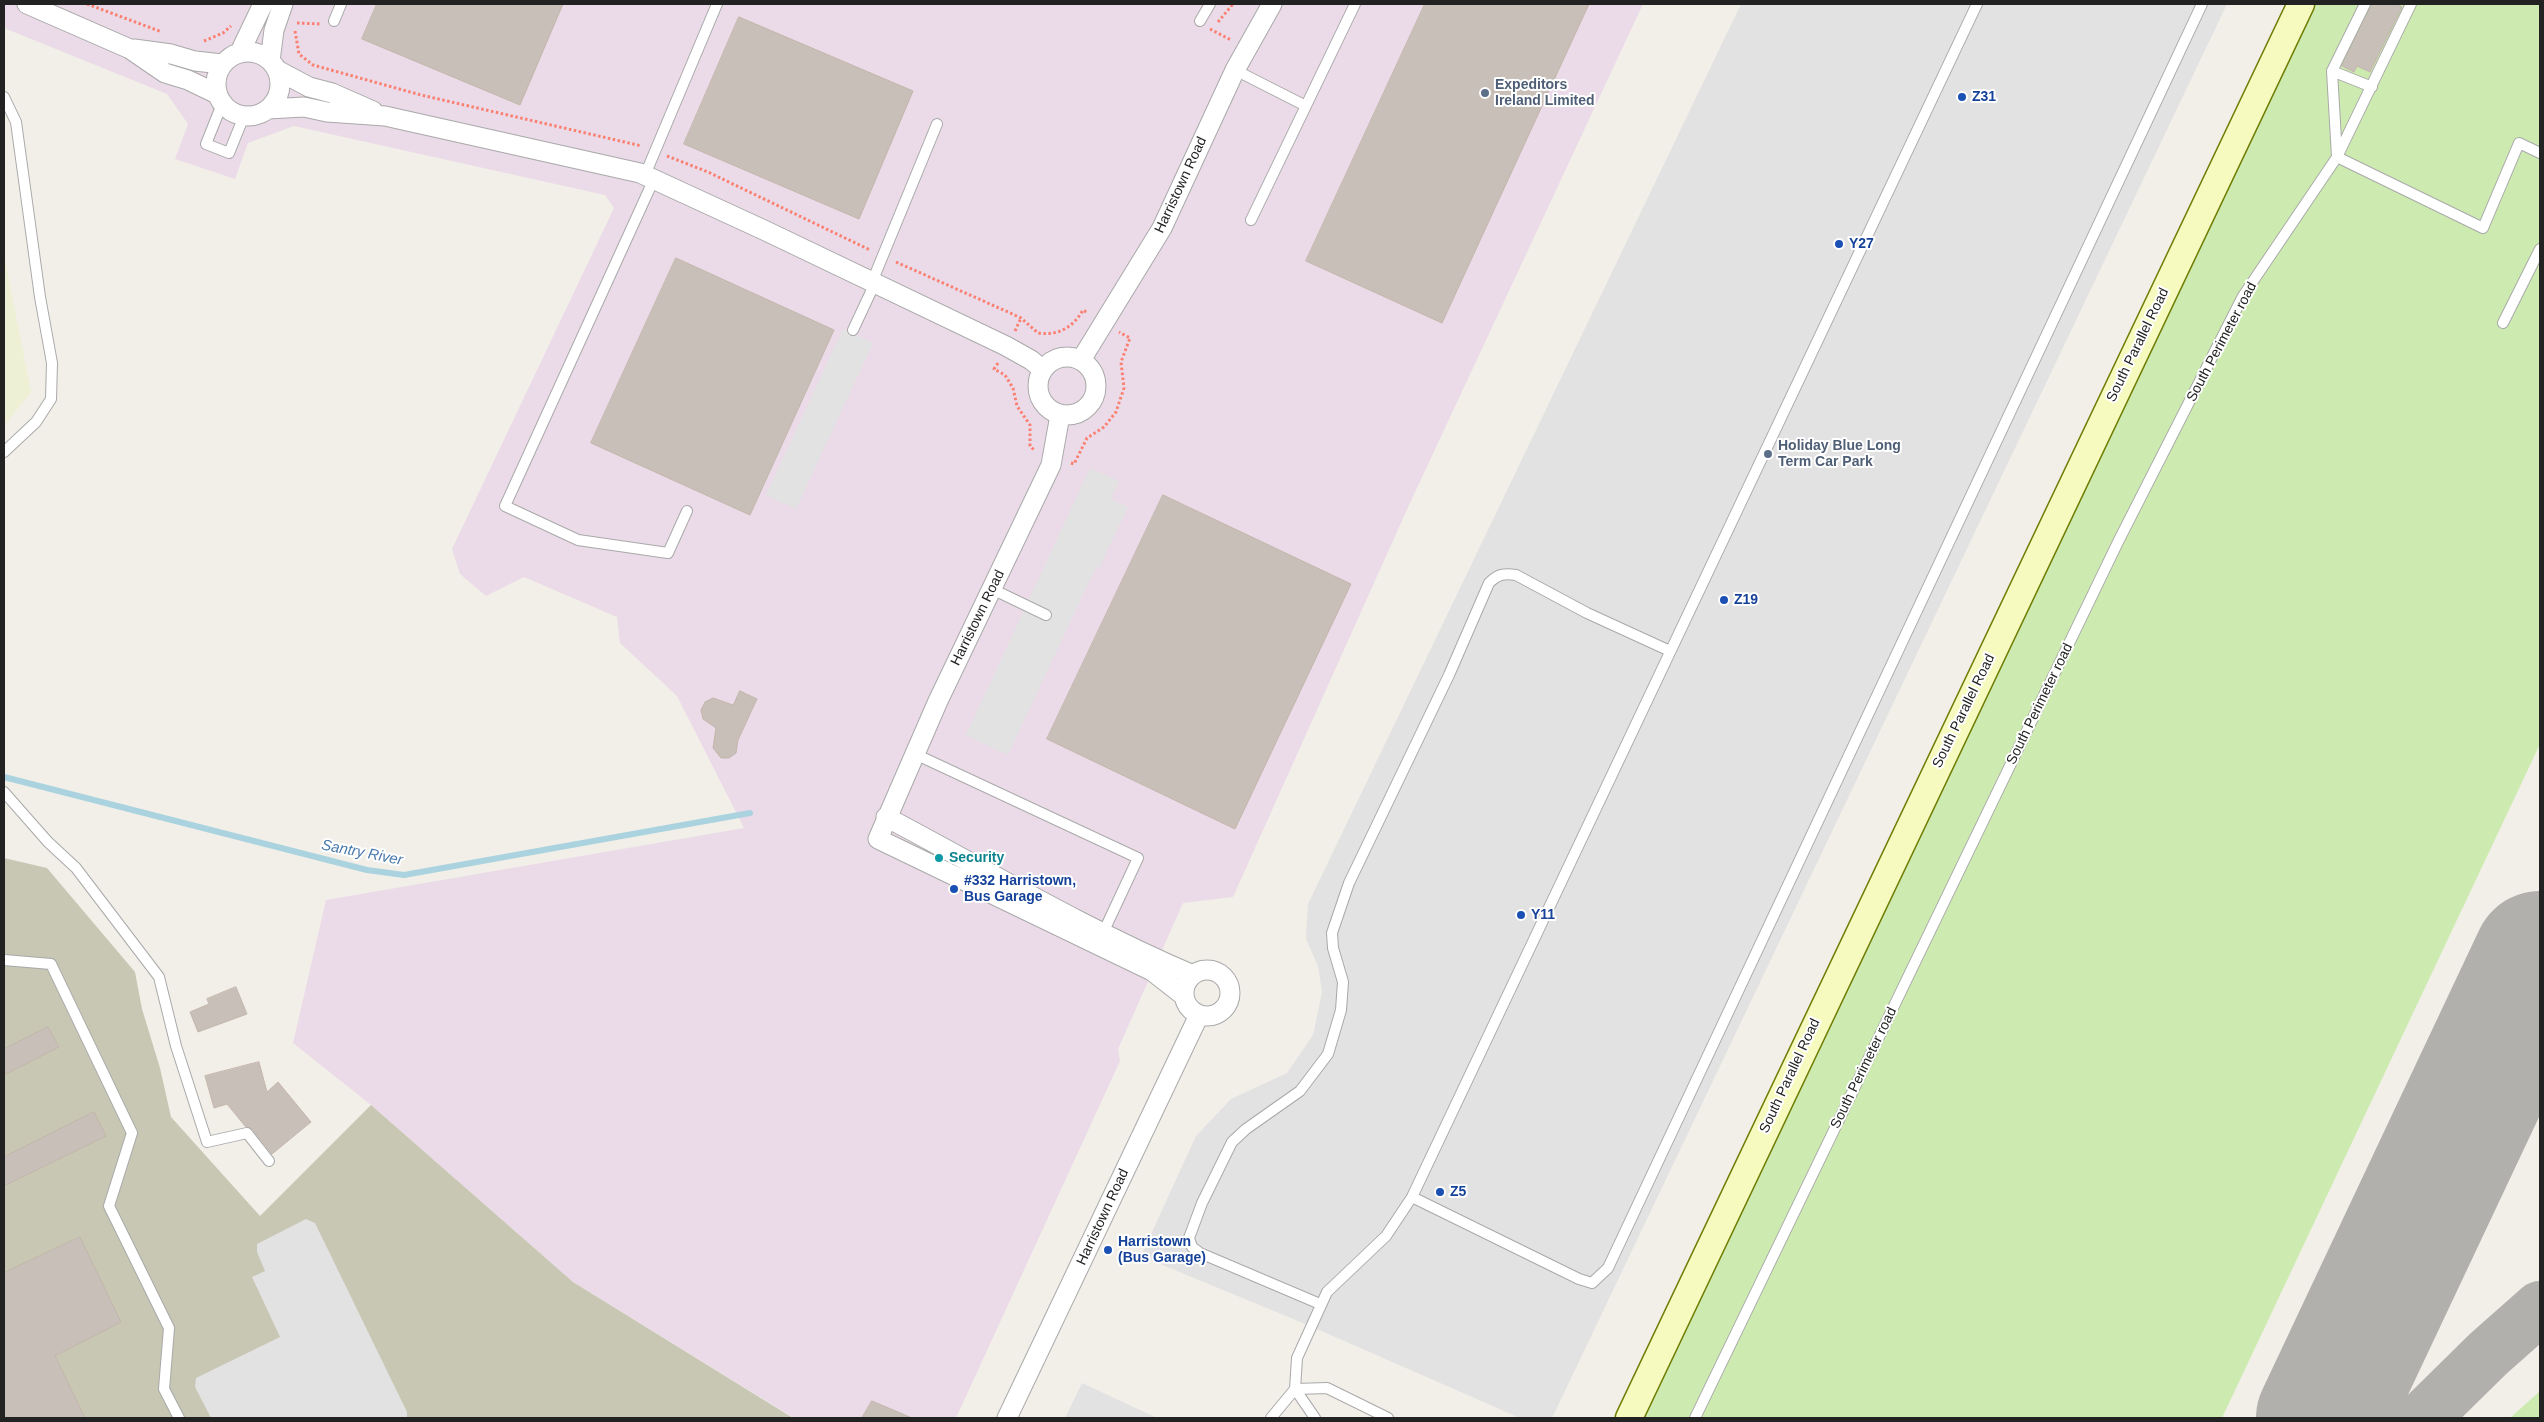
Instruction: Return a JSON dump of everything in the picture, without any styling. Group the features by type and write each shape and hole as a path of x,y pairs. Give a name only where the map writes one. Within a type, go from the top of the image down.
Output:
{"main road":[{"name":"South Parallel Road","path":"1628,1418 2301,4"}],"street":[{"path":"27,4 130,49 165,73 188,80 219,99 228,110 244,116 261,113 268,108 279,91 280,80 274,65 274,30 284,4"},
{"path":"240,52 263,4"},
{"name":"Harristown Road","path":"1081,360 1162,228 1235,70 1272,4"},
{"path":"130,49 171,54 195,61 222,64"},
{"path":"219,99 217,74 222,64 240,52 251,51 261,54 274,65 309,87 332,93 385,116"},
{"path":"268,108 304,107 327,112 385,116 649,177 1006,346 1031,360 1043,370"},
{"path":"1069,356 1081,360 1095,374 1096,394 1082,412 1060,415 1051,411 1041,398 1039,381 1043,370 1058,358 1069,356"},
{"name":"Harristown Road","path":"1007,1418 1199,1015 1189,1007 1184,996 1152,971 878,839 915,754 1051,465 1060,415"},
{"path":"886,817 964,858 1030,896 1193,975"},
{"path":"1184,996 1185,988 1193,975 1205,970 1218,973 1224,978 1230,992 1226,1007 1214,1016 1199,1015"}],"lane":[{"path":"334,21 341,4"},
{"path":"687,511 668,553 578,540 505,506 649,177 717,4"},
{"path":"1200,21 1210,4"},
{"path":"1250,220 1355,4"},
{"path":"1271,1418 1295,1389 1297,1358 1327,1292 1386,1236 1412,1197 1977,4"},
{"path":"1412,1197 1579,1279 1592,1283 1608,1268 2202,4"},
{"path":"2365,4 2332,71 2337,157 2483,228 2519,143 2540,153"},
{"name":"South Perimeter road","path":"1695,1418 2118,542 2239,305 2337,157 2411,4"},
{"path":"1235,70 1306,106"},
{"path":"2332,71 2372,87"},
{"path":"4,97 16,122 40,297 52,363 50,399 36,422 4,452"},
{"path":"219,99 206,144 229,153 244,116"},
{"path":"853,330 937,124"},
{"path":"2504,323 2540,249"},
{"path":"1320,1304 1200,1253 1192,1247 1188,1238 1202,1203 1232,1142 1246,1129 1300,1091 1328,1054 1341,1010 1343,982 1333,948 1332,933 1339,908 1449,675 1489,583 1496,576 1506,573 1516,576 1587,613 1670,651"},
{"path":"992,589 1046,615"},
{"path":"915,754 1138,858 1103,933"},
{"path":"4,792 48,842 76,868 159,977 176,1046 207,1142 247,1133 269,1161"},
{"path":"4,960 51,964 132,1132 109,1206 169,1328 164,1389 179,1418"},
{"path":"1295,1389 1328,1388 1388,1418"},
{"path":"1295,1389 1315,1418"}],"path":[{"path":"87,4 171,35"},
{"path":"1215,32 1233,4"},
{"path":"297,18 297,48 305,60 421,95 644,147"},
{"path":"199,42 206,41 223,33 234,20"},
{"path":"296,23 323,24 331,27 334,21"},
{"path":"668,156 708,172 875,252"},
{"path":"891,260 1021,318 1032,329 1046,334 1068,328 1074,324 1083,310 1091,315"},
{"path":"1015,330 1021,318"},
{"path":"1069,463 1074,464 1087,438 1110,421 1121,400 1124,388 1121,362 1130,338 1120,332"},
{"path":"999,361 994,369 1005,375 1013,388 1017,406 1030,425 1030,446 1038,452"}],"shaded area":[{"path":"4,4 1643,4 1409,505 1233,897 1183,903 1118,1049 1120,1061 956,1418 794,1418 573,1282 371,1105 293,1043 326,900 744,828 677,696 620,643 617,617 524,577 486,596 460,574 452,549 614,208 605,195 294,126 248,143 235,179 175,159 188,124 167,94 4,28"},
{"name":"Holiday Blue Long Term Car Park","path":"1741,4 2227,4 1552,1418 1520,1418 1310,1326 1141,1256 1196,1136 1231,1099 1287,1073 1313,1035 1322,992 1318,966 1306,939 1308,904"},
{"path":"4,254 31,392 4,426"},
{"path":"843,329 873,343 796,509 766,495"},
{"path":"1090,468 1119,481 1111,499 1128,507 1099,568 1096,567 1008,755 966,735"},
{"path":"4,858 47,868 135,972 142,1009 160,1068 171,1117 260,1216 371,1105 573,1282 793,1418 4,1418"},
{"path":"306,1219 315,1223 407,1412 407,1418 211,1418 195,1387 196,1378 280,1337 252,1277 265,1271 257,1252 257,1244"},
{"path":"1082,1383 1155,1417 1159,1418 1065,1418"}],"green space":[{"path":"2315,4 2540,4 2540,744 2222,1418 1638,1418"},
{"path":"2540,1391 2540,1418 2510,1418"}],"building":[{"path":"377,4 563,4 520,105 362,39"},
{"path":"1425,4 1589,4 1442,323 1306,261"},
{"path":"2372,4 2395,4 2402,7 2370,72 2357,66 2354,72 2342,66"},
{"path":"739,17 913,91 859,219 684,144"},
{"path":"676,258 834,330 750,515 591,443"},
{"path":"1163,495 1351,584 1235,829 1047,739"},
{"path":"740,691 757,699 738,740 736,753 729,758 721,758 713,748 716,728 703,719 701,710 705,702 713,698 733,705"},
{"path":"236,987 247,1014 198,1032 190,1012 209,1004 207,999"},
{"path":"48,1027 59,1047 4,1075 4,1049"},
{"path":"259,1062 267,1092 278,1082 311,1122 272,1154 252,1129 245,1126 227,1104 214,1108 205,1076"},
{"path":"94,1112 106,1136 4,1186 4,1157"},
{"path":"80,1237 121,1322 55,1356 85,1418 4,1418 4,1273"},
{"path":"872,1401 912,1418 862,1418"}],"waterway":[{"name":"Santry River","path":"4,777 367,870 404,875 750,813"}],"taxiway":[{"path":"2477,1092 2513,1035 2540,1000"},
{"path":"2423,1418 2488,1354 2540,1308"}],"runway":[{"path":"2323,1418 2540,958"}],"place":[{"name":"Expeditors Ireland Limited","path":"1485,93"},
{"name":"Z31","path":"1962,97"},
{"name":"Y27","path":"1839,244"},
{"name":"Holiday Blue Long Term Car Park","path":"1768,454"},
{"name":"Z19","path":"1724,600"},
{"name":"Security","path":"939,858"},
{"name":"#332 Harristown, Bus Garage","path":"954,889"},
{"name":"Y11","path":"1521,915"},
{"name":"Z5","path":"1440,1192"},
{"name":"Harristown (Bus Garage)","path":"1108,1250"}]}
